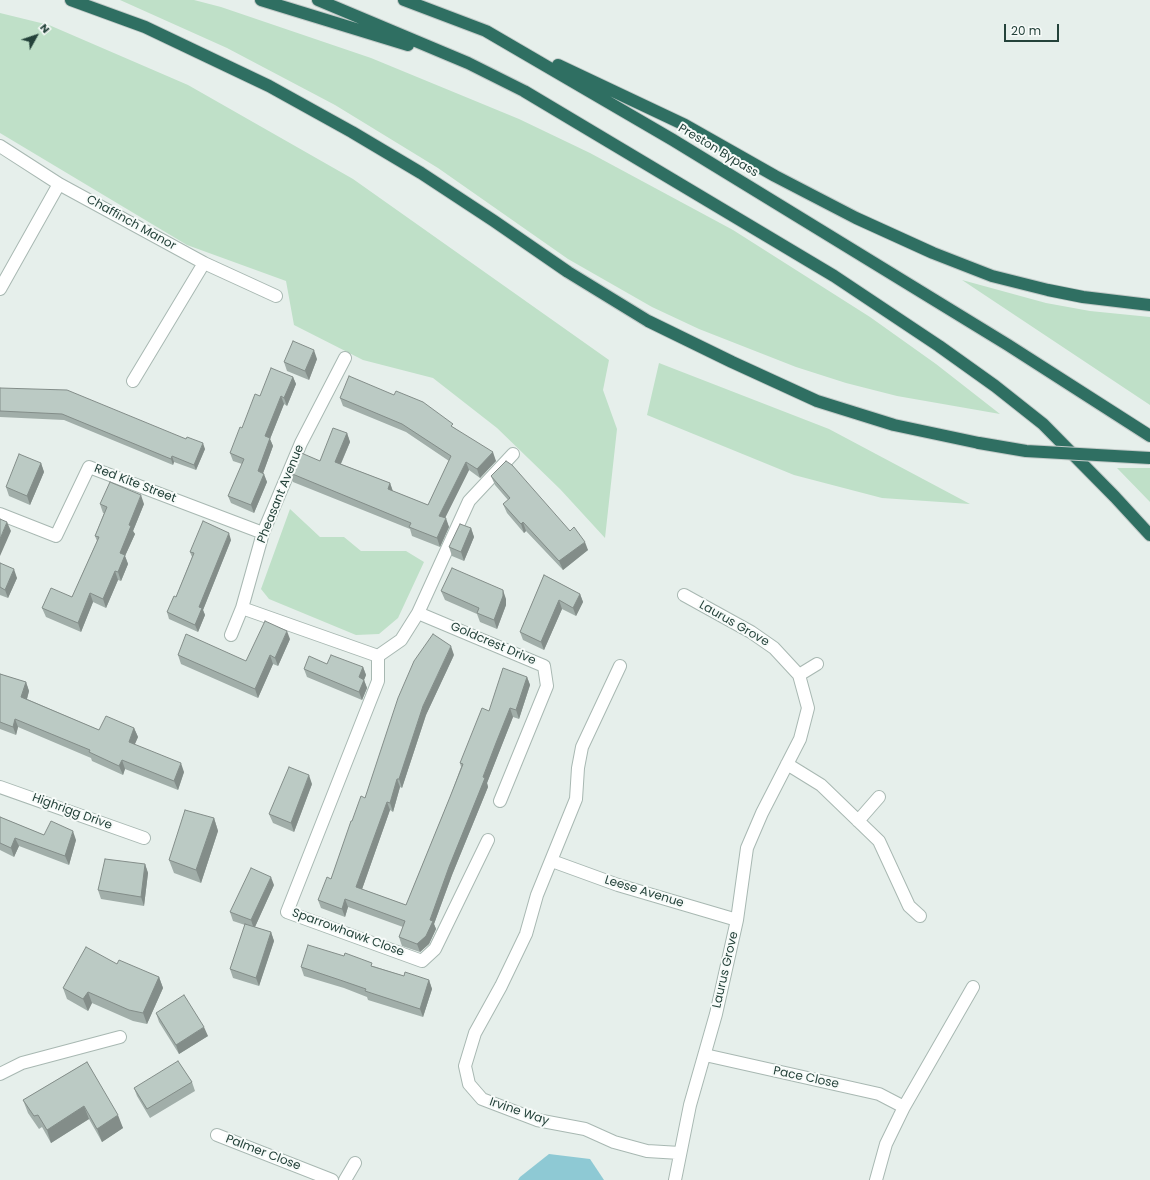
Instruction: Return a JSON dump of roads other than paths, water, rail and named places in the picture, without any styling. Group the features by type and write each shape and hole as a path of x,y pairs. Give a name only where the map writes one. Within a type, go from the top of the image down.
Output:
{"highway":[{"path":"71,0 145,26 269,86 352,132 420,173 494,221 568,272 648,321 817,401 894,425 979,443 1026,451 1150,458"},
{"path":"261,0 468,63"},
{"path":"318,0 468,63 524,91 834,276 939,346 995,386 1043,424 1150,535"},
{"name":"Preston Bypass","path":"404,0 486,31 673,140 1008,346 1150,436"},
{"path":"486,31 685,125 775,176 898,239 992,276 1083,297 1150,306"}],"street":[{"name":"Chaffinch Manor","path":"0,146 59,184 204,263 276,296"},
{"path":"0,289 59,184"},
{"path":"133,381 204,263"},
{"name":"Pheasant Avenue","path":"231,635 242,608 263,533 301,443 345,358"},
{"path":"242,608 378,656 402,640 418,613 469,500 513,454"},
{"name":"Red Kite Street","path":"0,514 56,536 89,467 263,533"},
{"name":"Laurus Grove","path":"675,1180 690,1105 705,1056 737,920 747,848 762,813 800,739 808,708 799,676 774,648 751,632 684,595"},
{"name":"Goldcrest Drive","path":"418,613 544,666 547,686 500,801"},
{"name":"Sparrowhawk Close","path":"378,656 378,681 287,912 422,960 435,949 488,840"},
{"path":"799,676 817,664"},
{"path":"552,861 576,798 578,768 582,747 620,666"},
{"path":"787,764 821,784 879,841 909,906 920,916"},
{"name":"Highrigg Drive","path":"0,787 144,838"},
{"path":"858,821 879,797"},
{"name":"Leese Avenue","path":"552,861 618,885 737,920"},
{"name":"Irvine Way","path":"552,861 537,895 526,934 475,1033 466,1066 469,1084 482,1099 536,1120 585,1129 614,1142 647,1151 680,1154"},
{"path":"876,1176 886,1144 904,1107 973,987"},
{"path":"0,1074 22,1063 120,1037"},
{"name":"Pace Close","path":"705,1056 879,1094 904,1107"},
{"name":"Palmer Close","path":"217,1135 332,1180"},
{"path":"345,1180 355,1163"}],"water":[{"path":"549,1154 590,1159 604,1180 518,1180"}]}
